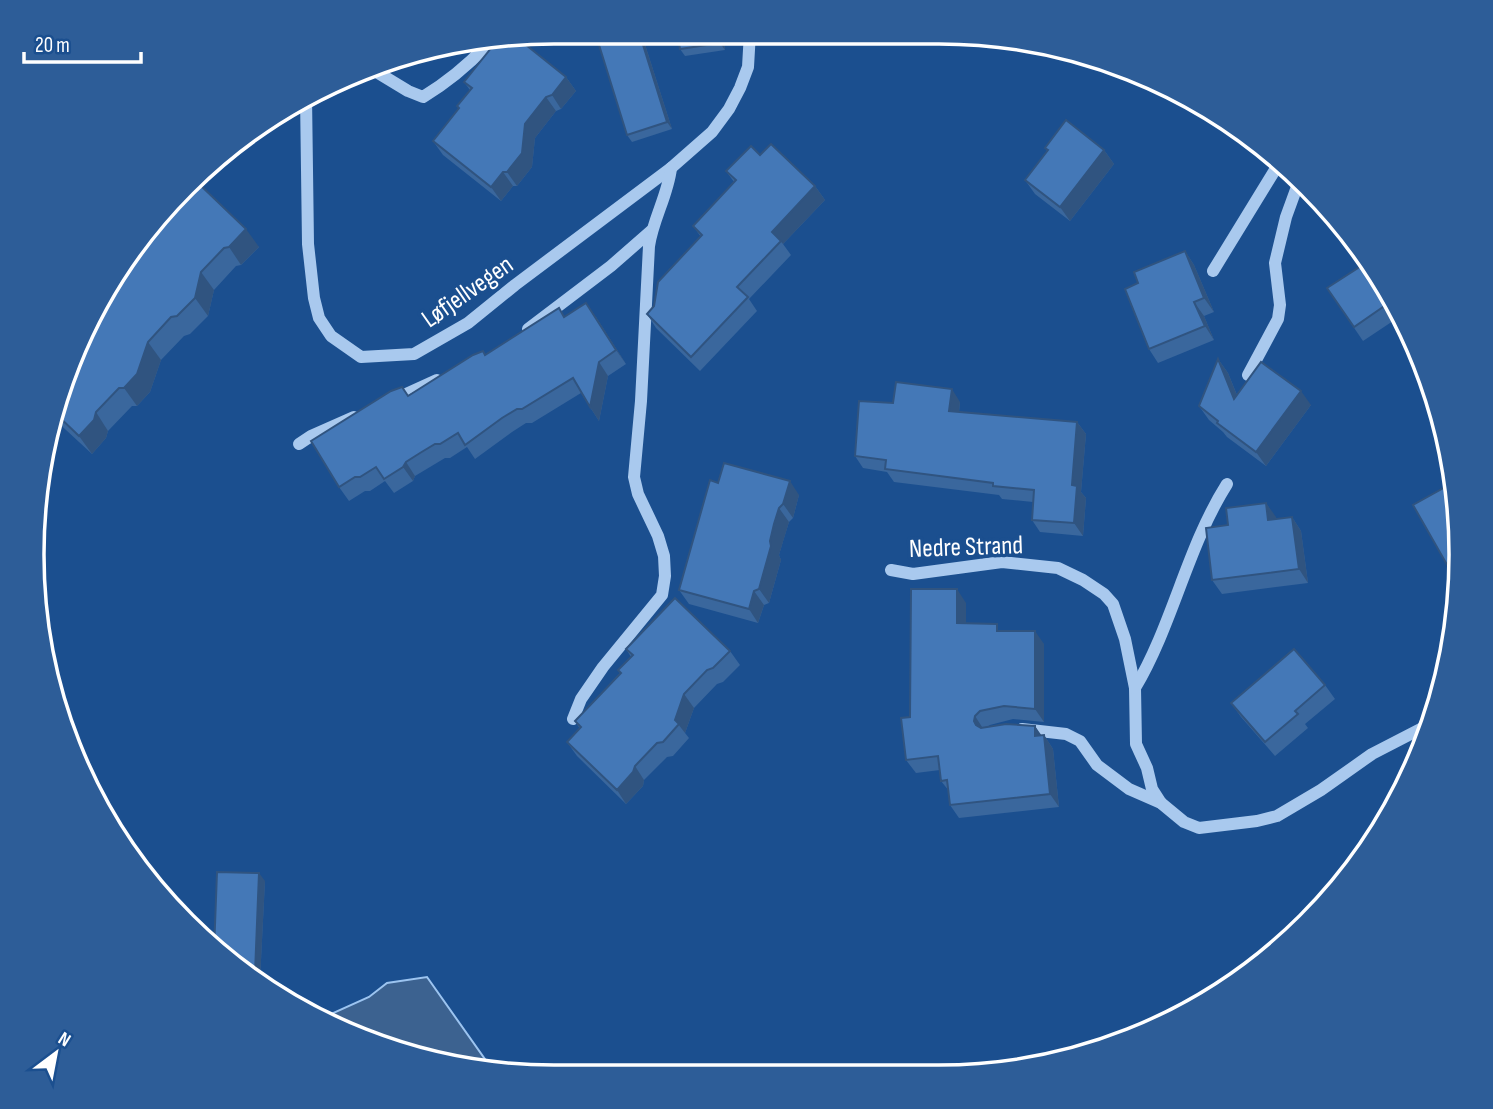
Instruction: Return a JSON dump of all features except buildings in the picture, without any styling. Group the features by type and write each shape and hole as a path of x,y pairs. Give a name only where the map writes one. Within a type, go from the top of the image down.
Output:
{"street":[{"name":"Løfjellvegen","path":"306,108 308,244 318,318 331,336 362,357 414,354 468,323 671,168 712,132 740,88 748,67 749,44"},
{"path":"381,75 424,97 484,49"},
{"path":"573,719 581,699 603,667 663,595 664,556 634,478 651,231 670,182 671,168"},
{"path":"1213,271 1275,170"},
{"path":"1248,375 1278,319 1280,305 1275,263 1296,189"},
{"path":"512,340 611,266 651,231"},
{"path":"299,444 311,436 443,377"},
{"name":"Nedre Strand","path":"1135,688 1154,653 1213,507 1227,484"},
{"name":"Nedre Strand","path":"891,570 913,574 1002,562 1058,568 1104,594 1113,604 1125,639 1135,688 1136,744 1147,768 1152,789 1161,803"},
{"path":"1004,730 1016,728 1049,731 1066,734 1080,741 1097,765 1129,789 1161,803 1184,822 1199,828 1278,816 1372,754 1418,730"}],"water":[{"path":"427,977 486,1061 422,1048 331,1014 369,997 387,983"}]}
